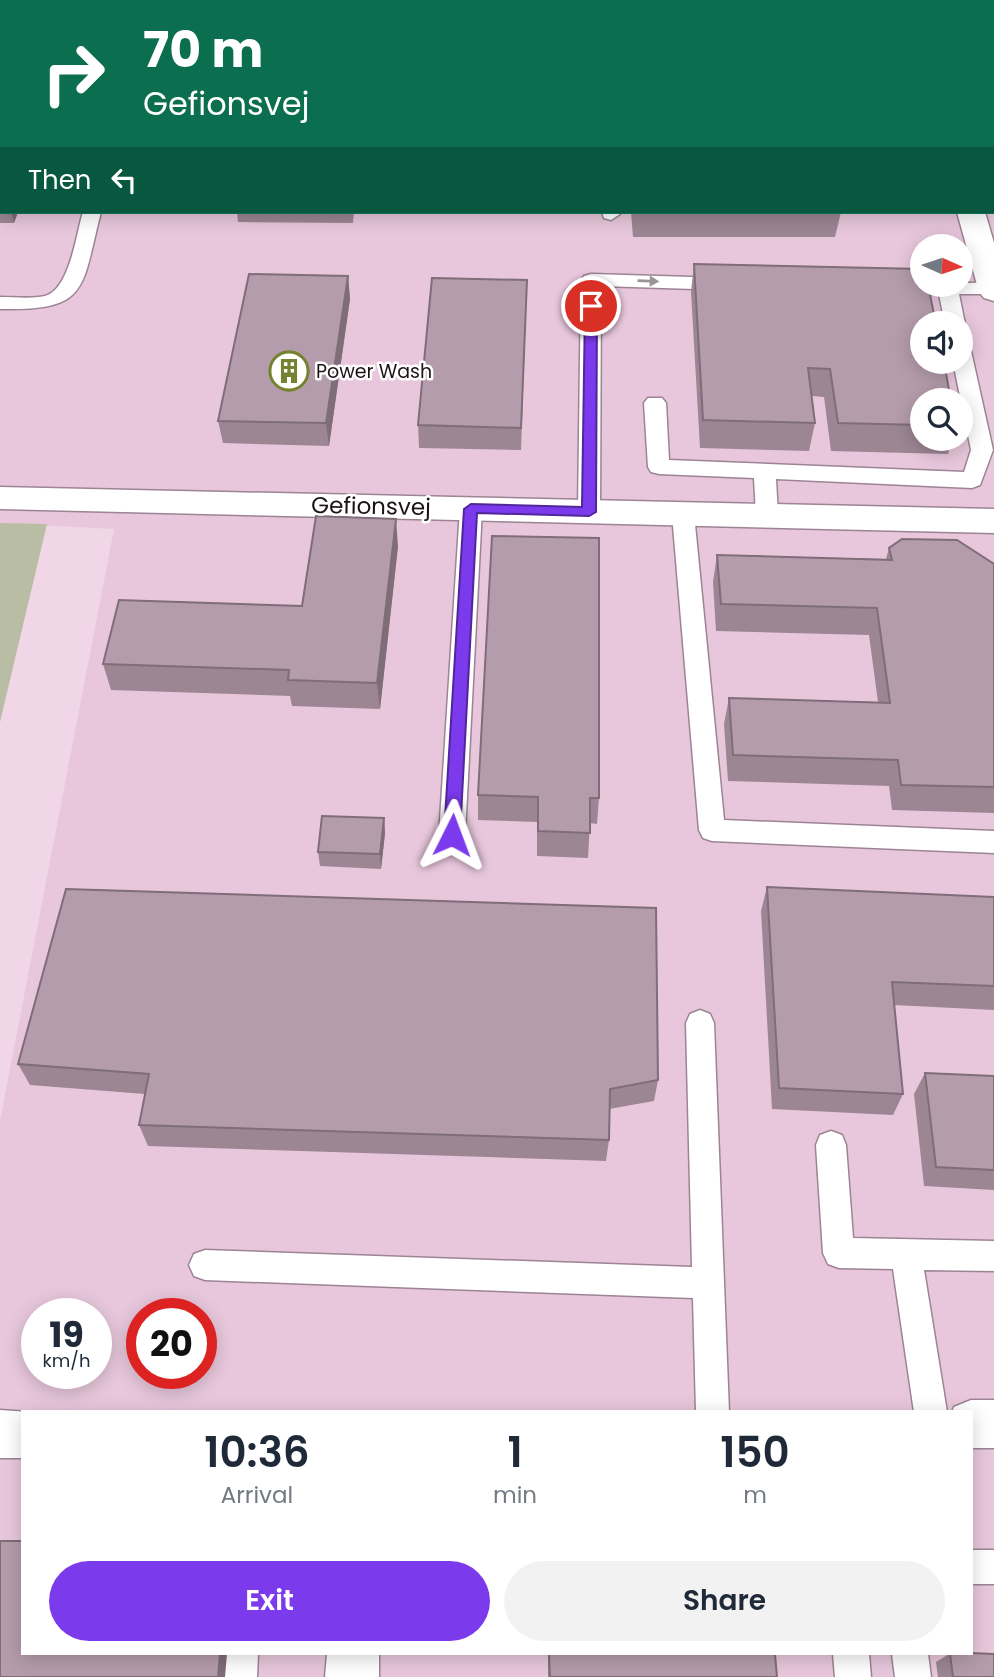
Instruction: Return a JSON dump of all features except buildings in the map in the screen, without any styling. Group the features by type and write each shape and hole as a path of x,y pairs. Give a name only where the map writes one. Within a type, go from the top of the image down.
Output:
{"street":[{"path":"972,214 993,290"},
{"name":"Gefionsvej","path":"0,498 994,521"},
{"path":"973,1424 994,1424"},
{"path":"0,1434 21,1434"},
{"path":"352,1677 353,1655"}],"lane":[{"path":"0,303 37,303 60,298 71,288 91,214"},
{"path":"589,512 591,280 742,284"},
{"path":"879,288 910,288"},
{"path":"973,290 993,290"},
{"path":"655,403 659,467 972,480 982,450 966,374"},
{"path":"765,472 767,516"},
{"path":"452,835 471,509"},
{"path":"683,514 712,830 994,842"},
{"path":"700,1023 713,1410"},
{"path":"831,1145 839,1253 994,1256"},
{"path":"906,1253 932,1410"},
{"path":"205,1265 708,1283"},
{"path":"973,1567 994,1567"},
{"path":"239,1677 240,1655"},
{"path":"851,1655 853,1677"},
{"path":"910,1655 913,1677"}],"shaded area":[{"path":"0,214 994,214 994,1677 0,1677 0,1121 114,529 0,523"}],"green space":[{"path":"0,523 47,524 0,722"}],"place":[{"name":"Power Wash","path":"289,371"}],"route":[{"path":"452,835 471,509 589,512 591,306"}]}
